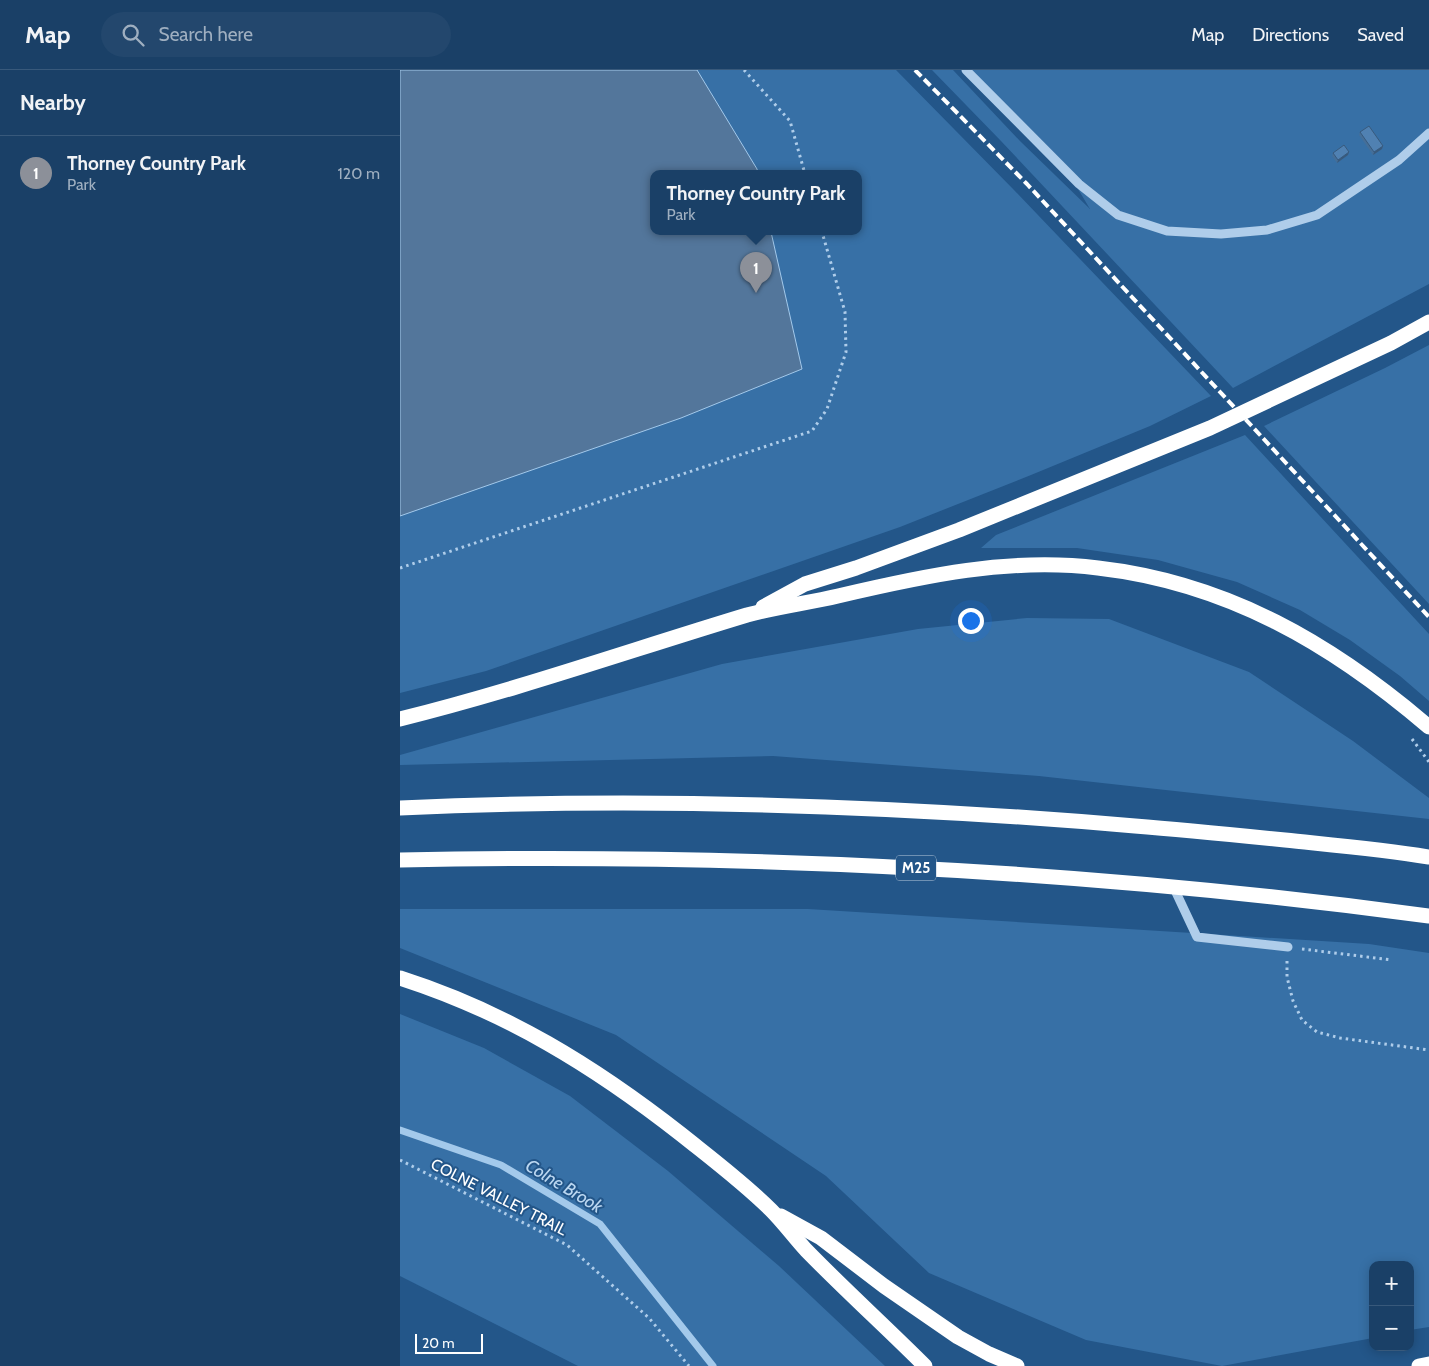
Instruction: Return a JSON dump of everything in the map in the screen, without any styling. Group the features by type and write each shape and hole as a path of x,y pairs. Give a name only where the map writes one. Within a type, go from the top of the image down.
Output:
{"highway":[{"path":"750,614 805,584 856,568 958,530 1210,428 1391,343 1429,322"},
{"path":"400,719 473,701 750,614 879,586 955,572 990,567 1060,565 1127,572 1211,594 1249,609 1302,635 1370,679 1429,727"},
{"path":"400,808 582,803 869,808 1099,823 1399,852 1429,857"},
{"name":"M25","path":"400,860 601,858 831,863 1034,875 1173,886 1294,898 1429,916"},
{"path":"400,978 444,993 516,1025 596,1071 648,1108 709,1156 771,1210 806,1250 925,1366"},
{"path":"771,1210 821,1238 884,1286 958,1337 989,1354 1018,1366"},
{"path":"1419,1366 1429,1364"}],"lane":[{"path":"966,70 1079,184 1118,215 1167,230 1221,234 1258,231 1268,230 1317,215 1399,160 1429,133"},
{"path":"1173,886 1197,937 1288,948"}],"path":[{"path":"744,70 790,121 804,170"},
{"path":"400,568 812,431 827,409 846,352 846,312 823,235"},
{"path":"1392,960 1288,948 1287,977 1293,1001 1302,1020 1317,1032 1340,1038 1429,1050"},
{"name":"COLNE VALLEY TRAIL","path":"400,1160 567,1245 649,1318 689,1366"}],"shaded area":[{"path":"400,70 896,70 1211,396 1150,426 900,527 486,671 400,693"},
{"path":"400,70 697,70 757,170 650,170 650,235 772,235 802,369 681,418 400,516"},
{"path":"932,70 953,70 1020,141 1090,209 1069,174 972,70 1429,70 1429,284 1233,388"},
{"path":"1429,345 1429,604 1264,426"},
{"path":"1245,435 1429,634 1429,701 1400,676 1350,640 1300,610 1237,582 1158,560 1077,548 981,548 996,535"},
{"path":"1027,618 1109,619 1249,672 1353,741 1429,798 1429,819 1039,776 773,756 400,765 400,755 722,664 918,629"},
{"path":"400,909 808,909 1369,944 1429,953 1429,1327 1414,1329 1414,1261 1369,1261 1369,1339 1222,1366 1086,1340 929,1273 826,1176 616,1035 400,948"},
{"path":"400,1014 484,1048 570,1096 668,1171 779,1266 885,1366 578,1366 400,1276"}],"building":[{"path":"1369,126 1383,146 1374,152 1360,132"},
{"path":"1344,145 1349,152 1338,160 1333,153"}],"waterway":[{"name":"Colne Brook","path":"400,1130 501,1165 600,1224 713,1366"}],"railway":[{"path":"915,70 1027,184 1429,617"}],"place":[{"name":"Thorney Country Park","path":"756,293"}]}
